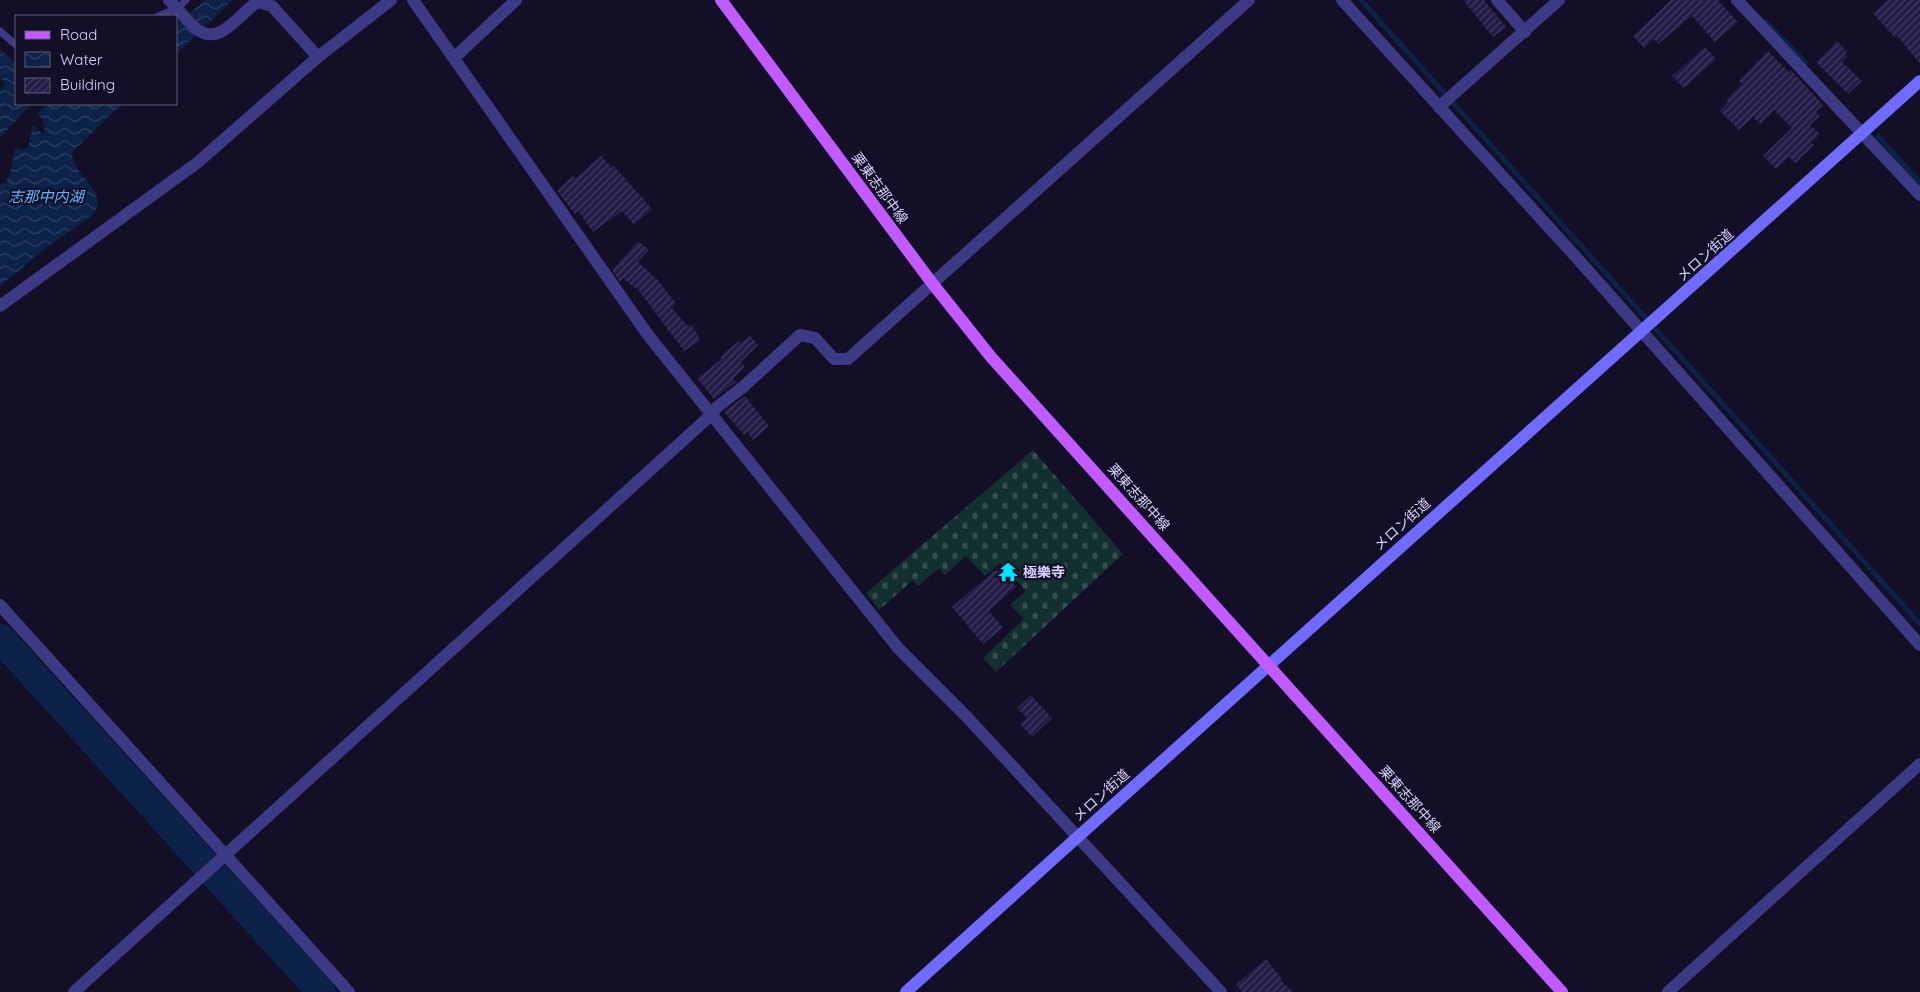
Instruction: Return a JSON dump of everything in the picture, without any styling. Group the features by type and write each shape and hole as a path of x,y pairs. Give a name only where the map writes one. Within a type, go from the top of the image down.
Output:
{"main road":[{"name":"栗東志那中線","path":"721,0 932,283 991,357 1269,663 1562,992"}],"street":[{"path":"0,306 34,279 116,224 197,164 318,57 391,0"},
{"path":"413,0 589,254 710,416 898,648 966,716 1221,992"},
{"path":"454,57 516,0"},
{"path":"74,992 225,854 565,550 710,416 717,407 743,387 800,335 815,338 834,359 848,359 1249,0"},
{"path":"1342,0 1443,104 1920,645"},
{"path":"1497,0 1524,32"},
{"path":"1443,104 1559,0"},
{"path":"1736,0 1863,132 1920,195"},
{"path":"178,2 193,26 204,34 215,35 224,31 257,2 264,2 272,6 318,57"},
{"name":"メロン街道","path":"906,992 1269,663 1644,330 1920,81"},
{"path":"0,606 349,992"},
{"path":"1668,992 1920,764"}],"lane":[{"path":"159,15 178,2"},
{"path":"0,31 15,44"}],"green space":[{"path":"1033,450 1123,554 996,672 983,658 1024,619 1010,605 1026,591 1000,563 985,576 966,556 945,575 939,568 918,586 913,580 879,610 866,593"}],"water":[{"path":"205,0 233,0 178,52 178,23"},
{"path":"0,49 15,63 15,105 30,105 0,138 0,90 5,85 0,77"},
{"name":"志那中内湖","path":"46,105 121,105 72,152 73,161 77,169 94,190 97,198 97,206 93,215 47,247 0,286 0,184 5,183 10,174 15,148 22,150 28,147 33,125 43,134 45,132 42,118 38,115 38,112"}],"building":[{"path":"1463,0 1484,0 1506,27 1493,37"},
{"path":"1671,0 1718,0 1738,22 1715,42 1692,16 1658,44 1654,39 1644,48 1633,36"},
{"path":"1888,0 1920,0 1920,63 1897,36 1895,38 1873,13"},
{"path":"1837,41 1847,51 1845,53 1848,56 1842,62 1862,81 1848,94 1816,62"},
{"path":"1705,47 1716,59 1684,88 1672,76"},
{"path":"1768,51 1789,72 1791,70 1823,105 1816,112 1820,116 1810,125 1820,134 1811,143 1814,145 1795,163 1789,157 1776,169 1763,156 1792,128 1774,110 1760,124 1753,117 1739,130 1720,111 1728,102 1726,100 1742,84 1739,81"},
{"path":"601,156 612,168 614,166 652,209 634,225 622,211 593,232 578,211 575,214 557,191 573,176 575,179"},
{"path":"638,241 649,250 638,262 659,281 676,304 671,307 688,326 691,324 701,340 684,351 636,287 623,278 620,282 612,270"},
{"path":"750,336 758,345 741,362 745,367 733,378 736,382 714,399 697,378 722,359 720,357 739,341 741,343"},
{"path":"745,396 769,426 753,440 747,432 744,435 724,412"},
{"path":"999,567 1016,587 989,611 1003,628 983,644 952,607"},
{"path":"1031,695 1052,718 1032,737 1020,724 1027,718 1017,708"},
{"path":"1266,959 1292,992 1242,992 1236,984"}],"waterway":[{"path":"1361,0 1920,624"},
{"path":"1766,22 1806,63"},
{"path":"1878,136 1920,183"},
{"path":"0,638 321,992"}],"place":[{"name":"極樂寺","path":"1008,572"}]}
